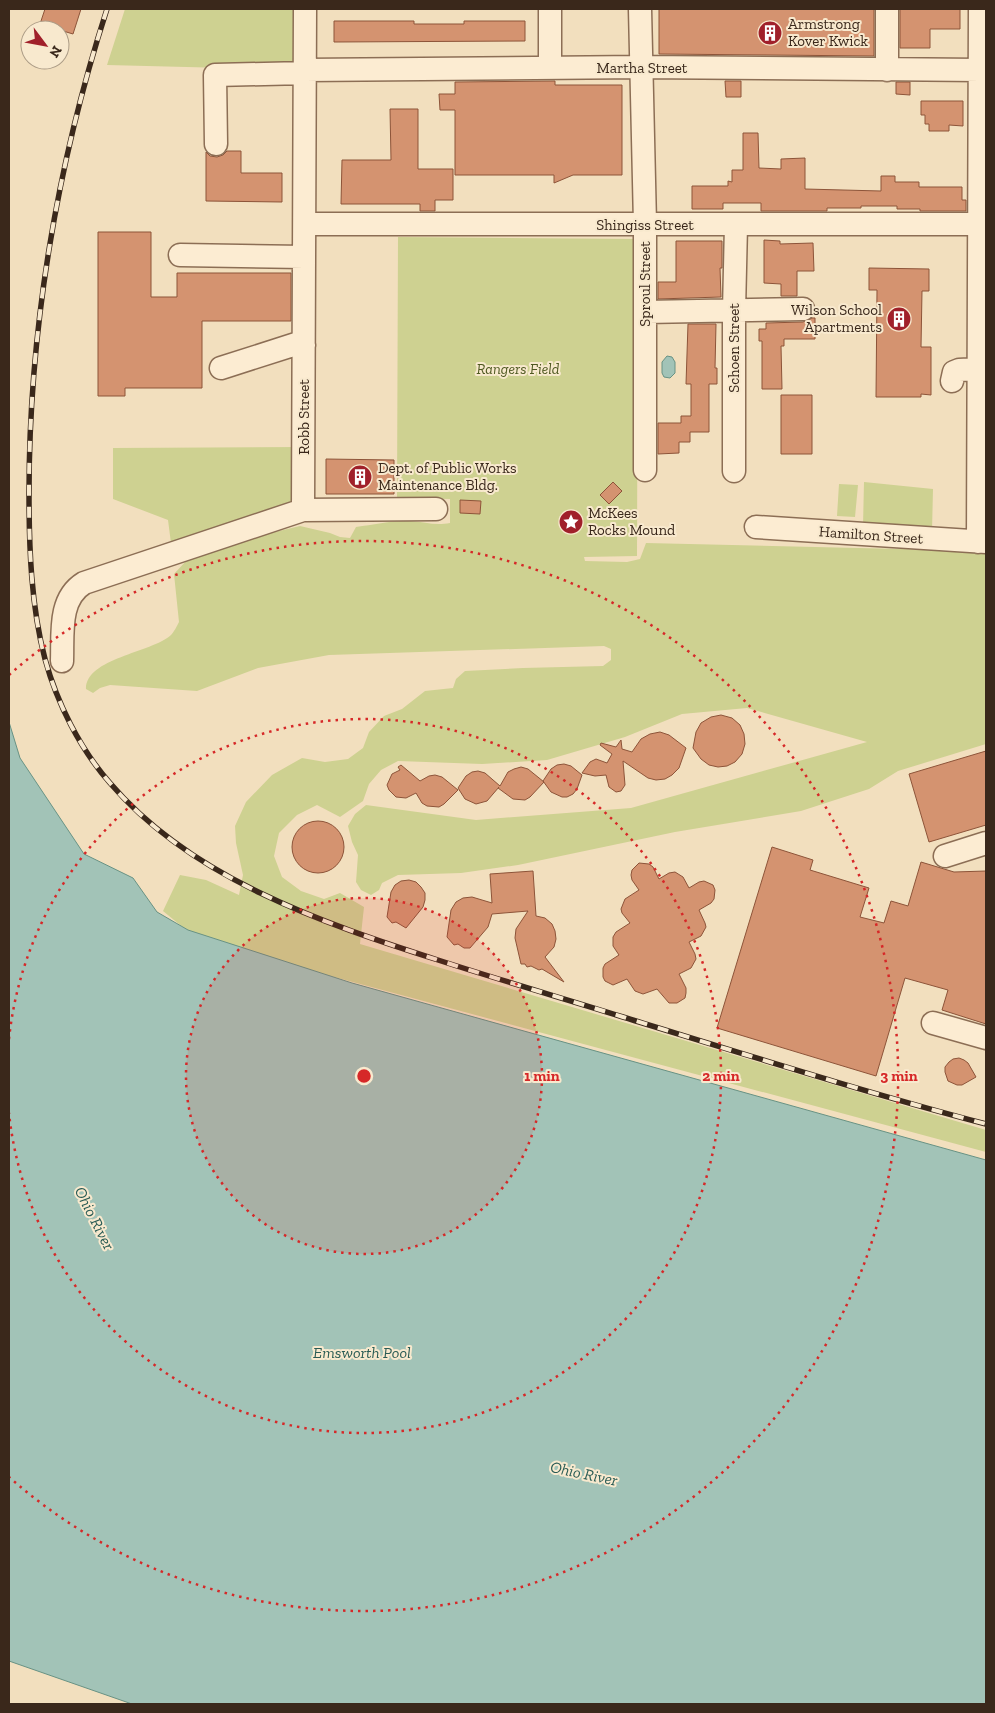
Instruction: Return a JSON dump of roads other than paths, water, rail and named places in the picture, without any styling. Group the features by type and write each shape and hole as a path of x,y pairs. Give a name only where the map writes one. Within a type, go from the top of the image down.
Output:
{"street":[{"name":"Robb Street","path":"303,510 306,9"},
{"path":"550,9 550,68"},
{"name":"Sproul Street","path":"640,9 646,312 645,470"},
{"path":"887,9 887,70"},
{"path":"980,9 982,542"},
{"name":"Martha Street","path":"216,144 215,75 305,71 550,68 980,70"},
{"name":"Shingiss Street","path":"305,224 982,224"},
{"name":"Schoen Street","path":"734,472 736,225"},
{"path":"180,255 304,257"},
{"path":"646,312 803,309"},
{"path":"221,368 296,344 304,345"},
{"path":"952,381 954,372 959,370 981,380"},
{"path":"62,661 64,612 76,588 84,583 303,510 436,509"},
{"name":"Hamilton Street","path":"756,527 982,542"},
{"path":"945,856 986,843"},
{"path":"932,1024 986,1038"}],"water":[{"path":"667,356 672,357 675,362 675,373 670,378 664,377 662,373 662,362"},
{"name":"Emsworth Pool","path":"9,722 20,758 84,854 133,878 157,912 188,930 352,983 986,1160 986,1704 132,1704 9,1661"}],"railway":[{"path":"107,9 74,127 60,187 49,248 34,370 29,493 34,598 45,659 63,709 79,740 99,770 143,816 179,846 219,871 305,913 394,946 484,975 804,1072 986,1124"}],"place":[{"name":"Armstrong Kover Kwick","path":"770,33"},
{"name":"Wilson School Apartments","path":"899,319"},
{"name":"Dept. of Public Works Maintenance Bldg.","path":"360,477"},
{"name":"McKees Rocks Mound","path":"571,522"}],"park label":[{"name":"Rangers Field","path":"518,369"}],"water label":[{"name":"Ohio River","path":"95,1218"},
{"name":"Ohio River","path":"584,1473"}]}
